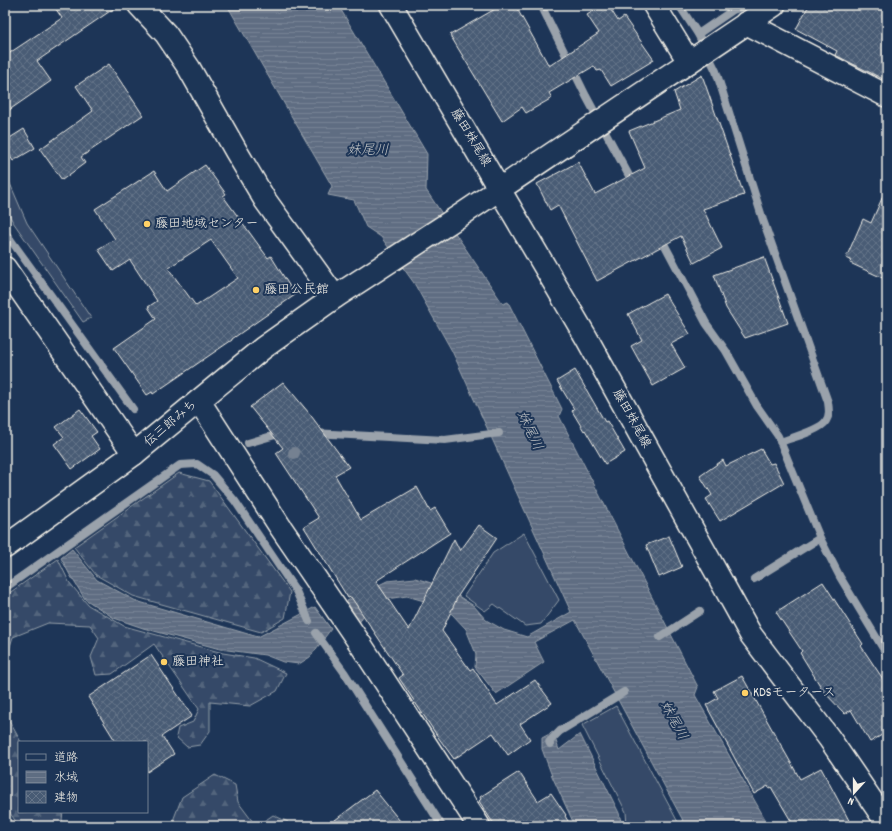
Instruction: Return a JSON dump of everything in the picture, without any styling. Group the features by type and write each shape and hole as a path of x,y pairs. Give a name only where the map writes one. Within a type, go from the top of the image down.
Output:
{"street":[{"path":"138,5 166,34 189,68 236,151 266,200 335,297"},
{"name":"藤田妹尾線","path":"391,5 586,337 751,635 829,738 887,822"},
{"path":"654,5 692,59"},
{"name":"伝三郎みち","path":"5,547 134,454 263,348 335,297 464,213 587,129 774,5"},
{"path":"746,23 887,96"},
{"path":"5,268 134,454"},
{"path":"199,401 279,525 363,648 479,826"}],"green space":[{"path":"5,172 27,223 91,318 83,322 13,222 5,207"},
{"path":"179,473 209,481 290,592 285,618 261,632 133,596 96,575 74,547"},
{"path":"524,533 559,600 541,624 525,626 494,604 485,611 464,596 493,553"},
{"path":"58,559 69,582 88,605 124,626 223,653 254,658 286,673 277,691 250,706 210,702 210,731 200,745 187,747 176,737 178,728 193,722 199,709 154,644 112,674 96,675 91,657 99,638 90,625 48,623 13,637 5,662 5,596"},
{"path":"616,706 680,826 654,826 650,820 639,826 627,826 626,812 582,725"},
{"path":"5,713 20,741 18,741 18,813 63,813 62,820 66,826 19,826 5,806"},
{"path":"215,775 235,785 238,802 256,826 171,826 182,797"},
{"path":"273,815 288,822 288,826 257,826"}],"water":[{"name":"妹尾川","path":"227,5 338,5 427,154 426,190 503,304 508,302 562,409 559,416 698,687 695,695 769,826 686,826 575,620 534,642 544,662 496,694 475,667 476,654 466,629 452,614 431,603 407,596 386,599 367,609 359,623 347,601 387,581 415,578 444,587 474,606 486,620 504,630 527,637 571,612 452,351 414,283 381,237 366,227 354,200 328,195 332,186"},
{"path":"72,549 97,580 136,601 258,637 315,607 331,629 310,657 299,664 283,662 265,655 220,649 143,628 114,618 85,599 61,558"},
{"path":"553,732 559,750 580,734 619,813 622,826 575,826 552,776 542,749 542,738"}],"building":[{"path":"53,5 119,5 37,61 51,81 5,113 5,56 62,18"},
{"path":"502,5 515,5 549,66 599,33 587,15 602,5 608,5 618,21 624,17 654,60 611,86 601,70 597,71 594,66 549,93 552,98 526,113 522,107 502,121 450,35"},
{"path":"809,5 887,5 887,81 835,55 837,51 796,29"},
{"path":"109,64 143,115 81,157 85,163 62,180 40,149 93,111 76,86"},
{"path":"702,75 744,195 703,209 722,248 694,263 681,236 597,281 558,205 550,210 537,184 578,162 595,194 645,168 629,131 680,110 674,92"},
{"path":"24,129 35,148 13,161 5,148 5,141"},
{"path":"205,165 226,194 223,196 268,258 271,256 295,295 153,394 152,392 147,395 114,348 156,319 148,307 157,301 130,260 113,271 98,249 115,239 95,209 154,171 167,191","holes":["211,240 238,278 196,306 168,268"]},
{"path":"887,187 887,280 850,263 851,260 846,258 863,219 871,223"},
{"path":"764,257 788,323 745,338 726,308 714,275"},
{"path":"665,294 690,334 671,344 685,368 653,386 631,346 642,340 628,314"},
{"path":"575,370 605,422 607,421 625,452 605,464 572,411 574,409 557,381"},
{"path":"283,382 309,413 349,467 335,475 361,520 417,487 430,511 435,508 450,533 376,581 409,630 454,539 460,551 479,525 497,538 458,596 442,631 470,670 473,668 497,705 535,680 552,703 520,724 530,739 508,755 493,733 454,759 399,678 403,675 351,597 348,598 304,527 319,518 276,453 283,448 250,407"},
{"path":"80,409 97,432 91,436 100,449 72,469 54,444 64,437 56,427"},
{"path":"761,449 770,464 774,463 784,483 720,521 706,499 712,495 700,476 723,460 726,466"},
{"path":"669,536 682,567 659,577 646,545"},
{"path":"823,582 863,644 861,646 887,685 887,732 870,742 851,710 845,714 824,692 800,653 802,651 776,612"},
{"path":"151,655 192,716 162,736 174,754 148,771 148,741 115,741 88,697"},
{"path":"742,676 800,779 821,768 852,826 794,826 771,787 769,788 768,786 754,794 706,705 718,698 714,691"},
{"path":"519,772 538,801 551,793 566,815 565,816 571,826 495,826 479,801 481,799 480,797"},
{"path":"375,790 404,826 327,826"}],"waterway":[{"path":"541,5 586,96 634,185"},
{"path":"679,5 698,34 716,71 763,220 828,402 829,414 823,424 812,431 780,442"},
{"path":"698,34 733,10 747,5"},
{"path":"5,232 133,409"},
{"path":"660,236 706,323 726,351 757,406 778,436 820,538 840,577 887,655"},
{"path":"248,443 282,433"},
{"path":"313,433 445,440 499,433"},
{"path":"5,588 180,465 197,464 213,475 235,501 296,591 309,621"},
{"path":"754,579 820,538"},
{"path":"660,637 700,611"},
{"path":"316,633 344,672 442,826"},
{"path":"550,744 549,742 560,731 624,692"}],"place":[{"name":"藤田地域センター","path":"147,224"},
{"name":"藤田公民館","path":"256,290"},
{"name":"藤田神社","path":"164,662"},
{"name":"KDSモータース","path":"745,693"}]}
